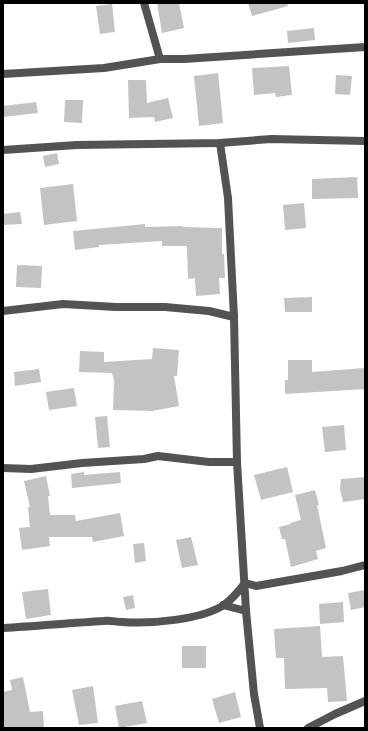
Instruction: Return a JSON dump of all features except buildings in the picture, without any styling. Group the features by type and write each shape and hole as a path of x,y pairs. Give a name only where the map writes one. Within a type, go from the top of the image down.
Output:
{"street":[{"path":"144,3 160,59"},
{"path":"3,74 104,68 160,59 191,59 365,47"},
{"path":"3,150 77,145 220,143 271,139 365,140"},
{"path":"220,143 228,198 234,317 237,462 246,611 254,694 260,728"},
{"path":"3,312 63,304 116,307 165,307 209,311 234,317"},
{"path":"3,468 31,469 82,463 144,459 158,456 208,462 237,462"},
{"path":"245,583 256,586 342,571 365,565"},
{"path":"3,628 106,620 122,622 154,622 191,617 209,612 223,605 237,594 245,583"},
{"path":"223,605 246,611"},
{"path":"308,728 365,701"}]}
